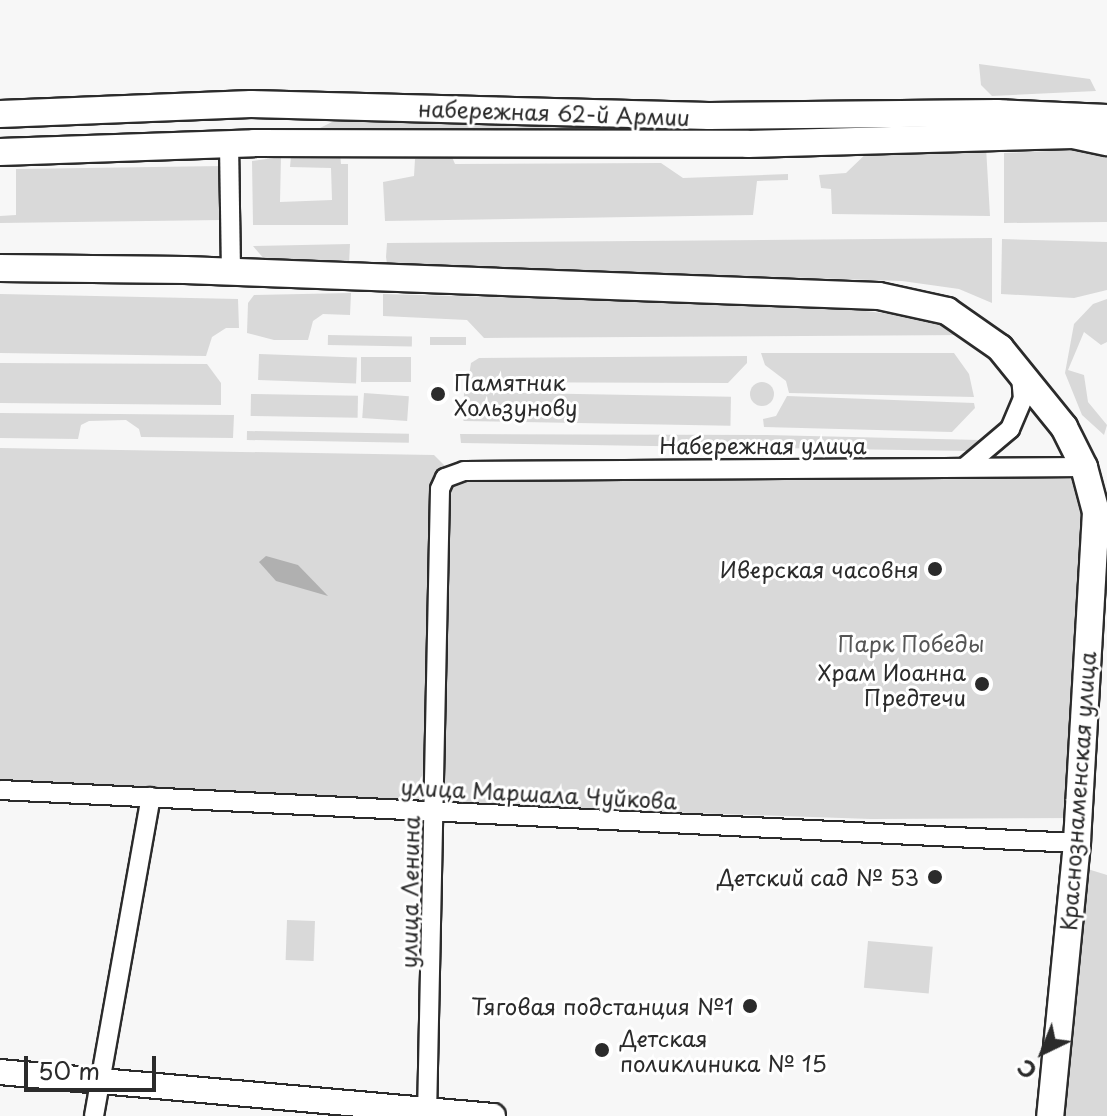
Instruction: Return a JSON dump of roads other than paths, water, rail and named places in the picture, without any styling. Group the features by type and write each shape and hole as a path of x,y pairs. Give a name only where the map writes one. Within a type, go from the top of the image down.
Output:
{"main road":[{"name":"набережная 62-й Армии","path":"0,114 251,104 709,116 997,113 1107,118"},
{"name":"набережная 62-й Армии","path":"0,152 229,144 748,144 1073,135 1107,142"},
{"path":"0,268 231,272 902,298 969,324 1020,367 1049,404 1084,467"},
{"name":"Краснознаменская улица","path":"1050,1116 1077,843 1096,512 1084,467"}],"street":[{"path":"229,144 233,235 231,272"},
{"path":"964,467 997,443 1019,415 1023,399 1020,367"},
{"name":"Набережная улица","path":"445,478 464,471 1084,467"},
{"name":"улица Ленина","path":"427,1113 439,501 445,478"},
{"name":"улица Маршала Чуйкова","path":"0,790 1077,843"},
{"path":"94,1116 151,797"},
{"path":"0,1072 427,1113 493,1116"}],"place":[{"name":"Памятник Хользунову","path":"438,394"},
{"name":"Иверская часовня","path":"935,569"},
{"name":"Храм Иоанна Предтечи","path":"982,684"},
{"name":"Детский сад № 53","path":"935,877"},
{"name":"Тяговая подстанция №1","path":"750,1006"},
{"name":"Детская поликлиника № 15","path":"602,1050"}],"park label":[{"name":"Парк Победы","path":"911,643"}]}
